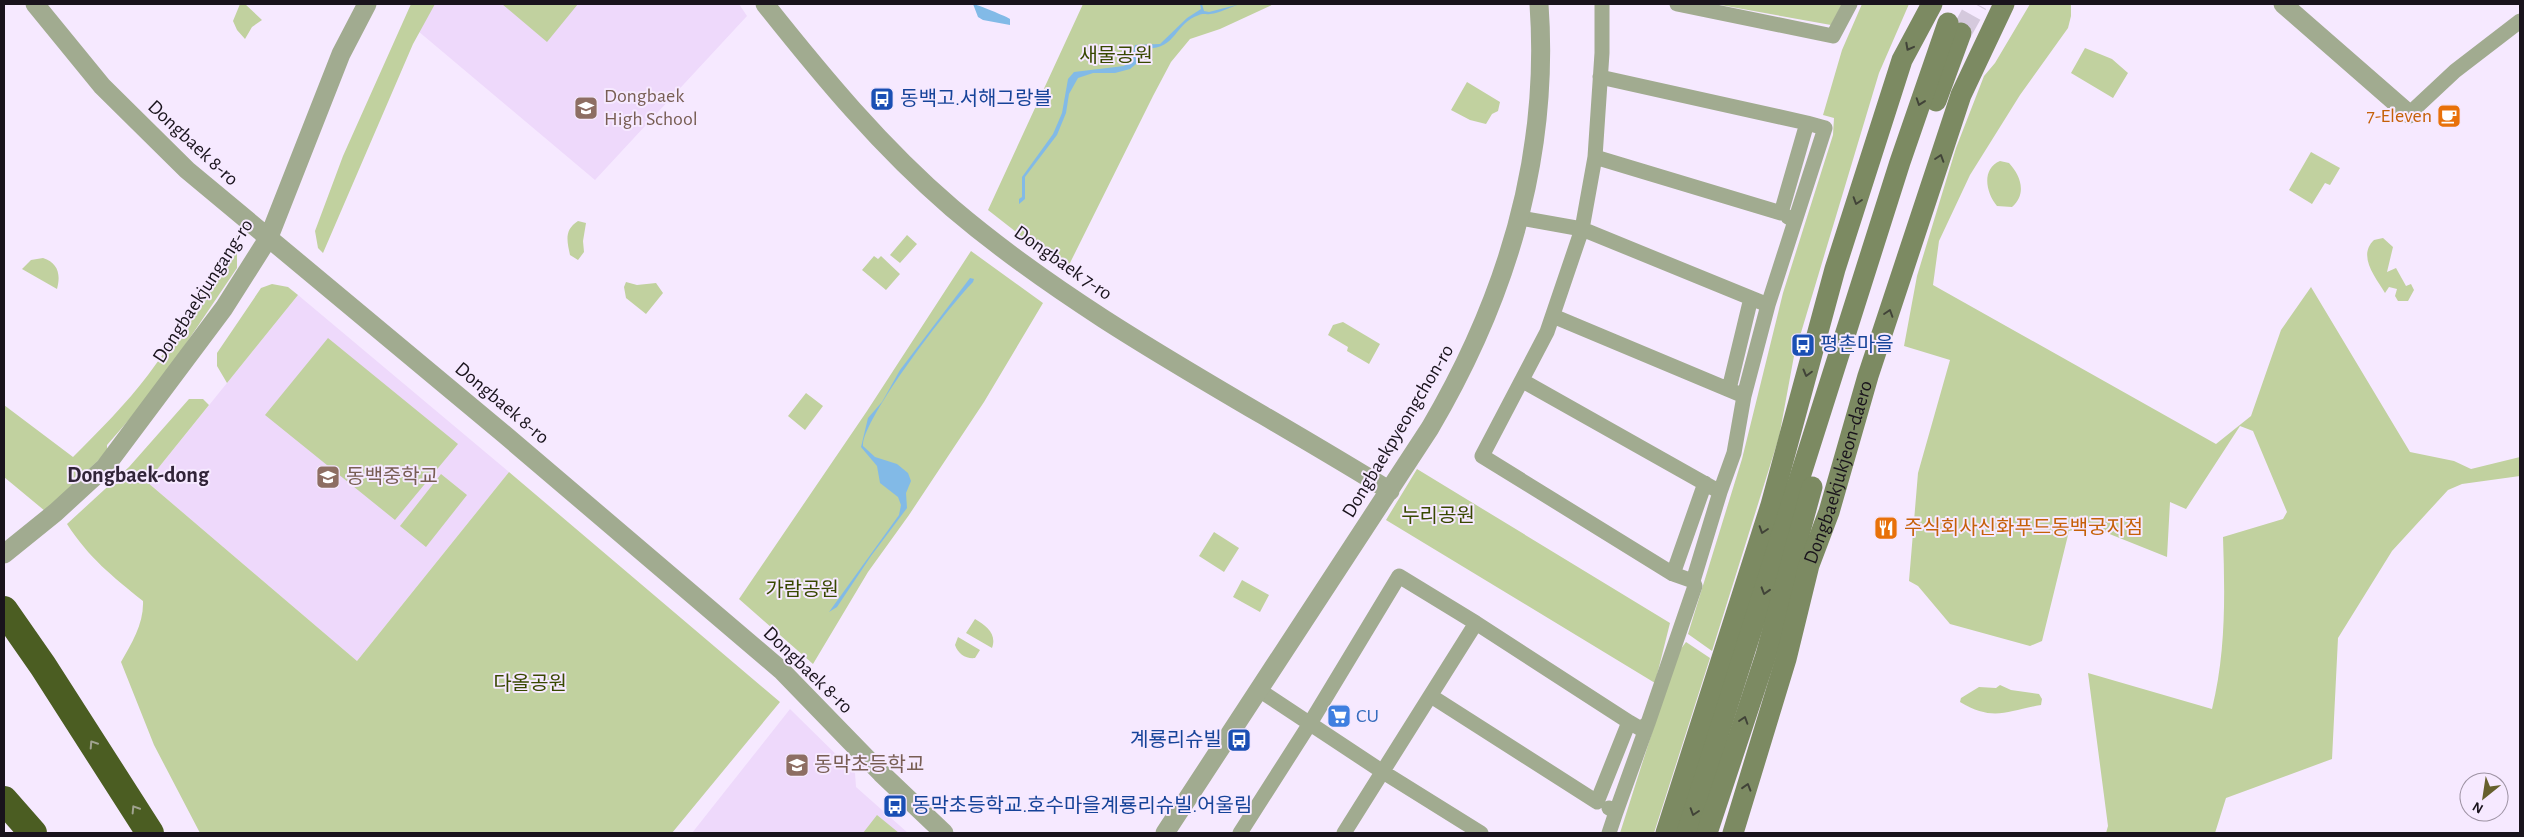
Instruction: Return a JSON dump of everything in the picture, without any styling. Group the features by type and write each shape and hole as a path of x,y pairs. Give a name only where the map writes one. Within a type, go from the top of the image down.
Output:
{"highway":[{"path":"4,610 43,666 150,833"},
{"path":"4,800 30,829"}],"main road":[{"path":"1666,833 1771,505 1835,269 1902,60 1932,4"},
{"name":"Dongbaekjukjeon-daero","path":"1733,833 1786,659 1809,565 1829,512 1868,376 1962,95 2004,4"},
{"name":"Dongbaekjukjeon-daero","path":"1687,833 1900,162 1955,28 1828,429 1766,655 1707,833"},
{"path":"1766,655 1809,565"}],"street":[{"name":"Dongbaek 8-ro","path":"35,4 78,58 129,115 187,170 497,428 781,670 881,773 944,833"},
{"name":"Dongbaekjungang-ro","path":"4,554 56,512 105,467 224,308 268,237 341,54 367,4"},
{"name":"Dongbaek 7-ro","path":"765,4 864,124 925,184 991,240 1073,299 1134,339 1240,400 1390,491"},
{"name":"Dongbaekpyeongchon-ro","path":"1165,833 1390,491 1465,366 1493,302 1520,218 1533,158 1539,113 1542,65 1539,4"},
{"path":"1602,4 1595,157 1582,229 1553,316 1523,381 1482,456 1673,574 1693,581"},
{"path":"1677,4 1833,36 1850,4"},
{"path":"2283,4 2409,114 2454,71 2520,21"},
{"path":"1600,77 1825,128 1768,305 1744,396 1734,453 1693,581 1695,586 1609,833"},
{"path":"1781,213 1807,123"},
{"path":"1595,157 1781,213 1795,222"},
{"path":"1520,218 1582,229 1768,305"},
{"path":"1729,389 1751,298"},
{"path":"1553,316 1744,396"},
{"path":"1523,381 1720,492"},
{"path":"1673,574 1705,483"},
{"path":"1240,833 1309,724 1398,576 1476,623 1629,722 1641,729 1648,723"},
{"path":"1344,833 1432,696 1476,623"},
{"path":"1259,690 1383,772 1481,833"},
{"path":"1432,696 1597,802 1616,812"},
{"path":"1597,802 1629,722"}],"shaded area":[{"name":"Dongbaek High School","path":"435,4 739,4 747,16 595,180 418,31"},
{"name":"동백중학교","path":"298,295 509,472 357,661 147,482"},
{"name":"동막초등학교","path":"790,709 855,773 856,787 908,833 692,833"}],"green space":[{"path":"240,4 245,4 262,20 252,27 245,39 237,30 233,21"},
{"path":"411,4 435,4 413,44 323,253 318,248 315,231 343,156"},
{"path":"502,4 578,4 547,42"},
{"name":"새물공원","path":"1083,4 1274,4 1220,29 1190,39 1171,62 1066,271 988,210"},
{"path":"1715,4 1842,4 1831,25"},
{"path":"1862,4 1909,4 1879,73 1794,356 1779,437 1712,651 1688,634 1742,459 1783,293 1833,135 1834,118 1823,115 1842,50"},
{"path":"2030,4 2071,4 2068,28 2020,95 1970,175 1939,241 1933,285 2216,444 2251,416 2281,330 2311,287 2410,452 2454,461 2471,469 2520,457 2520,476 2462,484 2448,490 2392,551 2338,638 2332,759 2226,798 2215,833 2106,833 2108,826 2088,673 2212,709 2217,688 2224,623 2223,537 2283,519 2287,512 2253,431 2240,426 2186,509 2170,502 2167,557 2092,527 2069,531 2042,641 2030,646 1950,624 1918,586 1909,581 1918,473 1950,360 1904,346 1917,276 1956,148 1984,76 1995,63"},
{"path":"2085,48 2112,59 2128,73 2113,98 2071,73"},
{"path":"1467,82 1500,102 1498,111 1492,114 1486,124 1470,120 1451,110"},
{"path":"2311,152 2340,168 2330,185 2325,183 2312,204 2289,190"},
{"path":"2000,161 2009,163 2017,174 2021,185 2020,196 2012,207 1997,206 1988,188 1987,182 1990,170"},
{"path":"578,221 586,223 583,241 584,252 578,260 570,255 568,236 570,228"},
{"path":"237,235 237,268 154,391 107,445 107,452 45,511 4,477 4,405 73,457 140,386 195,306"},
{"path":"907,235 917,244 900,263 890,255"},
{"path":"2383,238 2393,247 2387,272 2396,268 2406,286 2411,284 2414,290 2408,301 2398,301 2395,296 2397,289 2389,287 2385,293 2370,267 2367,253 2369,246 2374,240"},
{"name":"가람공원","path":"971,251 1043,303 984,402 909,515 868,572 813,664 739,599 867,411"},
{"path":"874,256 878,259 881,256 900,274 886,290 862,270"},
{"path":"43,258 52,263 57,270 59,279 57,289 22,269 31,260"},
{"path":"626,282 637,285 656,283 663,293 646,314 626,298 624,287"},
{"path":"272,284 288,287 298,295 227,383 217,366 217,353 261,288"},
{"path":"1343,322 1380,344 1369,364 1347,351 1348,347 1328,335 1333,325"},
{"path":"328,338 458,444 395,520 265,415"},
{"path":"806,393 823,406 805,430 788,416"},
{"name":"다올공원","path":"189,399 203,399 209,405 147,482 357,661 509,472 780,702 672,833 200,833 154,745 121,662 133,640 142,617 143,601 111,575 93,557 67,524 129,467"},
{"name":"누리공원","path":"1417,469 1670,623 1655,683 1386,520"},
{"path":"441,474 467,495 426,547 400,526"},
{"path":"1214,532 1239,548 1224,572 1199,556"},
{"path":"1242,580 1269,595 1260,612 1233,597"},
{"path":"975,619 990,631 993,639 992,648 966,633"},
{"path":"958,637 980,650 975,658 966,657 958,651 955,645"},
{"path":"1686,642 1710,658 1654,833 1620,833 1677,654"},
{"path":"2000,685 2011,690 2039,694 2042,699 2041,705 2009,712 1991,713 1982,712 1960,702 1961,698 1979,687 1996,688"},
{"path":"877,815 899,833 863,833"}],"water":[{"path":"973,4 1010,19 1010,25 983,20 978,17"},
{"path":"1200,4 1202,4 1204,11 1209,12 1240,4 1218,12 1200,14 1190,19 1168,42 1161,46 1138,48 1136,64 1130,69 1115,73 1093,73 1078,78 1069,94 1066,113 1057,135 1025,177 1025,199 1019,204 1019,199 1022,197 1022,177 1053,134 1062,113 1068,79 1074,72 1124,66 1131,59 1135,45 1160,44 1187,18 1201,9"},
{"path":"970,278 974,279 973,282 909,362 891,388 866,432 863,446 875,457 897,464 908,473 911,481 906,493 907,508 871,556 837,607 829,612 899,515 901,505 898,497 880,483 877,466 861,447 868,418 882,402 900,370"}],"tunnel":[{"path":"1961,33 1977,4"}],"place":[{"name":"동백고.서해그랑블","path":"882,99"},
{"name":"Dongbaek High School","path":"586,108"},
{"name":"7-Eleven","path":"2449,116"},
{"name":"평촌마을","path":"1803,345"},
{"name":"동백중학교","path":"328,477"},
{"name":"주식회사신화푸드동백궁지점","path":"1886,528"},
{"name":"CU","path":"1339,716"},
{"name":"계룡리슈빌","path":"1239,740"},
{"name":"동막초등학교","path":"797,765"},
{"name":"동막초등학교.호수마을계룡리슈빌.어울림","path":"895,806"}],"district":[{"name":"Dongbaek-dong","path":"138,475"}]}
